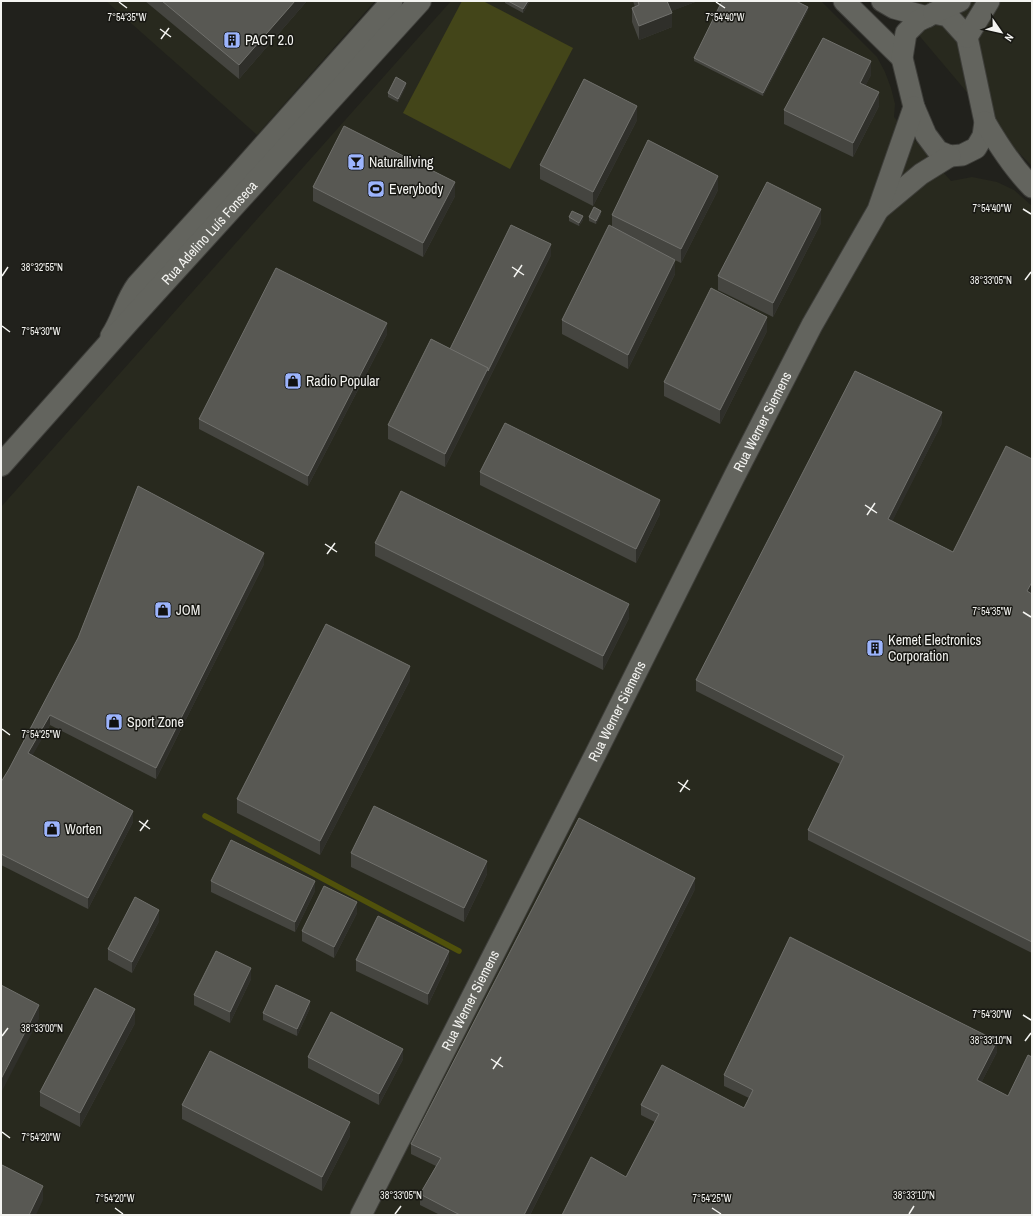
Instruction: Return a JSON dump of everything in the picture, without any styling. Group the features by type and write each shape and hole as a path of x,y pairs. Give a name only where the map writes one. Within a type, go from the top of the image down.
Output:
{"street":[{"path":"103,350 119,323 131,294 137,285 392,1"},
{"name":"Rua Adelino Luís Fonseca","path":"1,465 103,350 420,1"},
{"path":"844,1 902,58"},
{"path":"882,1 894,8 930,15 948,16 967,37 986,122 998,145 1027,182"},
{"path":"950,156 938,151 926,135 914,107 902,58 906,33 918,21 960,1"},
{"path":"967,37 989,1"},
{"name":"Rua Werner Siemens","path":"361,1215 798,352 832,289 878,210 914,107"},
{"path":"986,122 983,136 976,148 1027,182"},
{"name":"Rua Werner Siemens","path":"878,210 921,174 950,156 962,155 976,148"}],"shaded area":[{"path":"106,1 375,1 257,135"},
{"path":"451,1 821,1 877,57 891,88 895,104 894,117 951,181 972,177 997,182 1014,190 1032,206 1032,1215 1,1215 1,507"},
{"path":"890,1 1032,1 1032,166 1014,148"}],"green space":[{"path":"462,1 483,1 573,48 510,169 403,113"}],"building":[{"name":"PACT 2.0","path":"162,1 295,1 239,65"},
{"path":"508,1 528,1 523,9"},
{"path":"638,1 667,1 672,13 639,26 632,8 639,5"},
{"path":"722,1 796,1 808,7 763,93 694,58"},
{"path":"823,38 871,61 860,83 879,92 853,143 784,110"},
{"path":"396,77 406,83 398,99 388,93"},
{"path":"584,79 637,106 593,192 540,165"},
{"path":"344,126 455,182 423,243 313,187"},
{"path":"648,140 718,176 681,249 612,215"},
{"path":"767,182 821,209 773,303 718,276"},
{"path":"594,207 601,211 596,221 589,217"},
{"path":"572,211 583,216 579,223 569,217"},
{"path":"511,225 551,244 488,371 488,368 450,349"},
{"path":"609,225 675,260 628,355 562,320"},
{"name":"Radio Popular","path":"276,268 387,323 308,476 199,419"},
{"path":"711,288 767,317 720,410 664,382"},
{"path":"431,339 488,368 445,454 388,425"},
{"name":"Kemet Electronics Corporation","path":"855,371 942,412 888,519 953,552 1006,446 1032,459 1032,582 1027,591 1032,594 1032,942 808,830 844,756 696,680"},
{"path":"505,423 660,500 636,549 480,472"},
{"path":"138,486 264,553 156,768 50,715 28,753 133,811 88,898 1,854 1,782 78,638"},
{"path":"401,491 629,604 603,656 375,543"},
{"path":"326,624 410,666 320,841 237,799"},
{"path":"374,806 487,861 464,908 351,853"},
{"path":"579,818 695,878 524,1215 460,1215 420,1194 441,1158 411,1144"},
{"path":"231,840 315,881 295,922 211,881"},
{"path":"324,886 357,902 334,947 302,931"},
{"path":"135,897 159,910 132,962 108,949"},
{"path":"378,916 449,951 428,994 356,960"},
{"path":"790,937 997,1041 977,1080 1008,1096 1028,1055 1032,1057 1032,1215 562,1215 591,1157 626,1177 659,1114 641,1105 662,1065 744,1108 753,1090 724,1075"},
{"path":"216,951 251,968 230,1012 194,995"},
{"path":"1,985 39,1005 1,1079"},
{"path":"276,985 310,1001 297,1029 263,1013"},
{"path":"95,988 135,1009 80,1113 40,1092"},
{"path":"331,1012 403,1049 379,1094 308,1057"},
{"path":"210,1051 350,1122 322,1177 182,1105"},
{"path":"2,1165 43,1186 29,1215 1,1215"}],"waterway":[{"path":"205,816 459,951"}],"place":[{"name":"PACT 2.0","path":"232,40"},
{"name":"Naturalliving","path":"356,162"},
{"name":"Everybody","path":"376,189"},
{"name":"Radio Popular","path":"293,381"},
{"name":"JOM","path":"163,610"},
{"name":"Kemet Electronics Corporation","path":"875,648"},
{"name":"Sport Zone","path":"114,722"},
{"name":"Worten","path":"52,829"}]}
